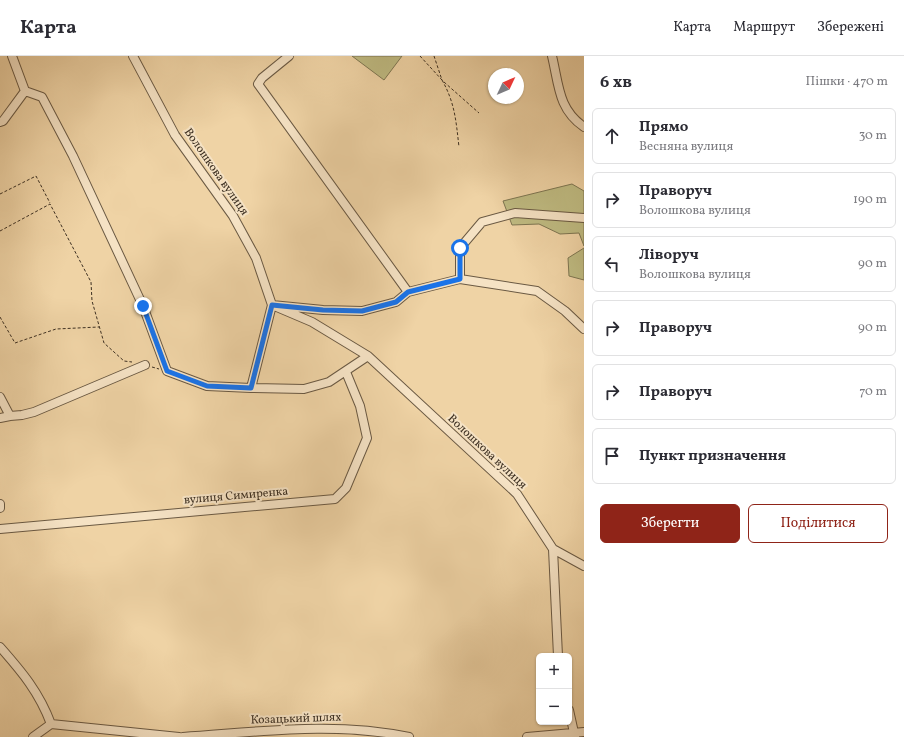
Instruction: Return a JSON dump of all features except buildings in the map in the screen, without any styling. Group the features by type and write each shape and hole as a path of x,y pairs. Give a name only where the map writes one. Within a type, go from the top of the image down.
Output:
{"street":[{"path":"12,56 25,91"},
{"name":"Волошкова вулиця","path":"133,56 175,135 233,216 256,258 272,305 312,322 368,356 517,494 552,549 584,566"},
{"path":"289,56 262,78 258,84 408,292"},
{"path":"552,56 561,98 572,119 584,127"},
{"path":"0,122 3,121 25,91"},
{"path":"25,91 42,97 69,149 143,306 167,371 207,386 304,389 329,382 368,356"},
{"path":"460,279 460,248 482,222 515,213 584,218"},
{"path":"251,388 272,305 323,310 362,311 396,302 408,292 460,279 537,291 565,311 584,329"},
{"path":"0,418 22,416 34,412 145,365"},
{"name":"вулиця Симиренка","path":"0,529 335,499 346,488 367,438 360,406 346,372"},
{"path":"0,397 10,416"},
{"path":"552,549 558,653"},
{"path":"0,647 26,677 43,703 51,724"},
{"path":"32,737 51,724 179,737"},
{"path":"572,725 574,735"},
{"name":"Козацький шлях","path":"183,737 323,728 378,731 409,737"},
{"path":"527,737 574,735 584,732"}],"path":[{"path":"420,56 442,80 479,113"},
{"path":"434,56 442,80 450,95 455,112 459,147"},
{"path":"0,194 36,176 91,282 92,301 104,343 124,361 167,371"},
{"path":"0,231 50,204"},
{"path":"0,317 15,343 56,328 99,327"}],"shaded area":[{"path":"352,56 402,56 384,80"},
{"path":"572,184 584,191 584,246 579,233 560,234 539,224 512,225 503,201"},
{"path":"584,248 584,280 569,276 568,258"}],"route":[{"path":"143,306 167,371 207,386 251,388 272,305 323,310 362,311 396,302 408,292 460,279 460,248"}]}
